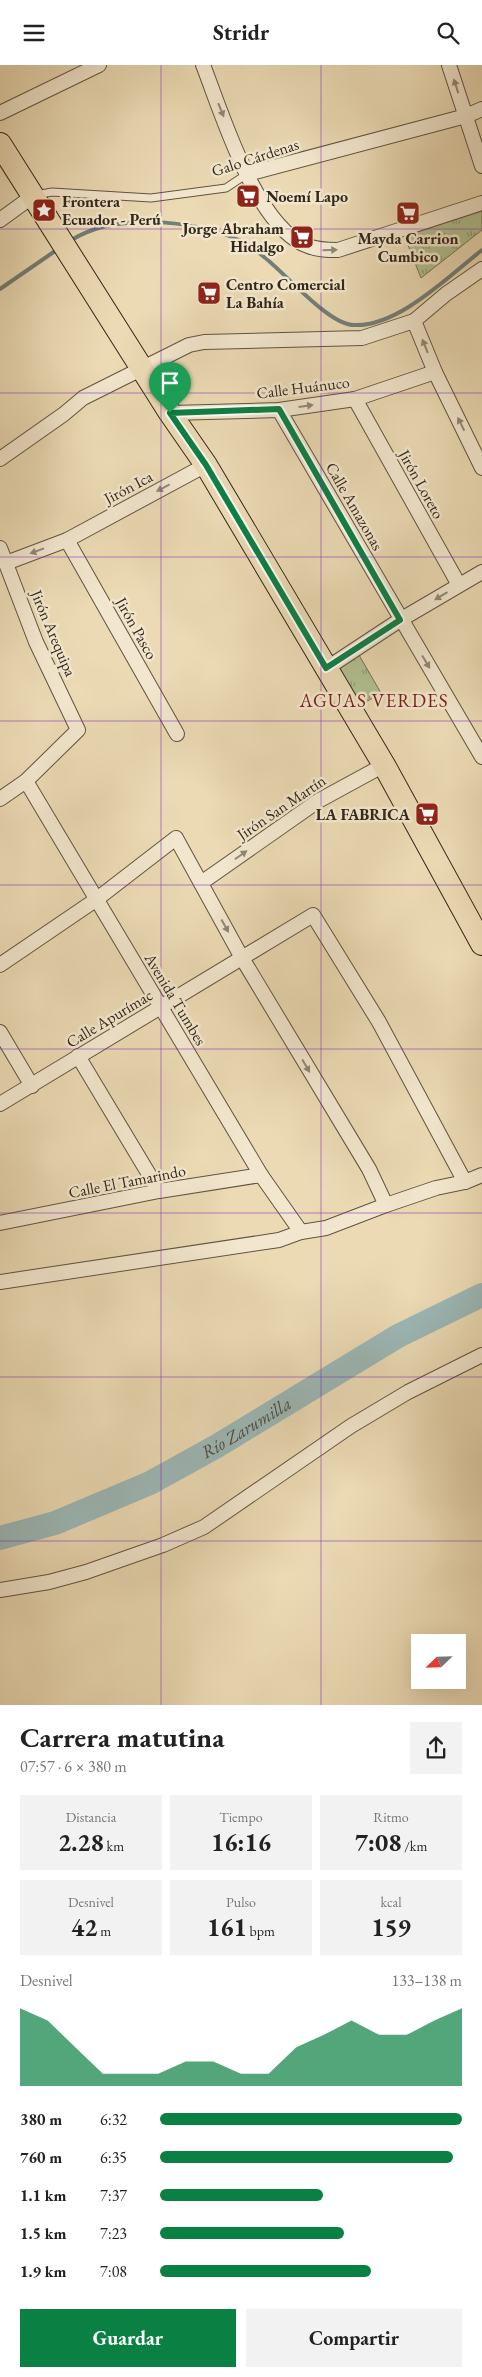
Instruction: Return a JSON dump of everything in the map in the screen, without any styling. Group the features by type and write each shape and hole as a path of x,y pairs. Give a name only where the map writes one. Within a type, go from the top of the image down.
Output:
{"main road":[{"path":"0,144 170,413 206,465 384,765 482,944"}],"street":[{"path":"0,113 99,65"},
{"path":"203,65 247,175 275,220 306,246 322,250 351,246 482,203"},
{"path":"449,65 482,166"},
{"name":"Galo Cárdenas","path":"247,175 466,116 482,109"},
{"path":"0,220 37,202"},
{"path":"0,459 60,418 83,399 189,345 204,342 362,338 414,321 453,289 482,269"},
{"path":"414,321 435,372 482,468"},
{"name":"Calle Huánuco","path":"170,413 279,409 355,399 435,372"},
{"name":"Jirón Loreto","path":"355,399 459,585"},
{"name":"Calle Amazonas","path":"279,409 400,620 482,757"},
{"name":"Jirón Ica","path":"6,563 67,540 206,465"},
{"name":"Jirón Pasco","path":"67,540 177,734"},
{"name":"Jirón Arequipa","path":"0,548 36,642 78,730 26,781"},
{"path":"326,668 400,620 482,572"},
{"name":"Jirón San Martín","path":"201,883 318,801 384,765"},
{"path":"0,799 26,781"},
{"name":"Avenida Tumbes","path":"26,781 261,1175 301,1232"},
{"path":"0,965 97,899 176,838 242,958 360,1158 369,1169 386,1205"},
{"name":"Calle Apurímac","path":"0,1104 313,915 379,1022 465,1182"},
{"path":"0,1032 32,1086"},
{"path":"78,1056 159,1191"},
{"name":"Calle El Tamarindo","path":"0,1223 159,1191 261,1175"},
{"path":"0,1282 279,1240 301,1232 326,1228 436,1188 465,1182 482,1175"},
{"path":"0,1590 86,1573 163,1545 204,1527 351,1426 408,1392 482,1355"}],"lane":[{"name":"Galo Cárdenas","path":"37,202 52,193 151,198 226,188 247,175"}],"green space":[{"path":"482,202 482,230 421,278 404,235"},
{"path":"359,655 381,693 356,708 336,670"}],"waterway":[{"path":"70,241 88,232 108,226 131,223 177,224 220,233 249,245 273,264 319,307 343,322 353,325 370,324 404,309 438,286 482,250"},
{"path":"0,289 58,249"},
{"name":"Río Zarumilla","path":"0,1538 55,1523 150,1483 217,1446 398,1336 482,1295"}],"place":[{"name":"Noemí Lapo","path":"248,196"},
{"name":"Frontera Ecuador - Perú","path":"44,210"},
{"name":"Mayda Carrion Cumbico","path":"408,213"},
{"name":"Jorge Abraham Hidalgo","path":"302,237"},
{"name":"Centro Comercial La Bahía","path":"209,293"},
{"name":"LA FABRICA","path":"427,814"}],"district":[{"name":"AGUAS VERDES","path":"374,700"}],"route":[{"path":"279,409 400,620 326,668 206,465 170,413 279,409"}]}
